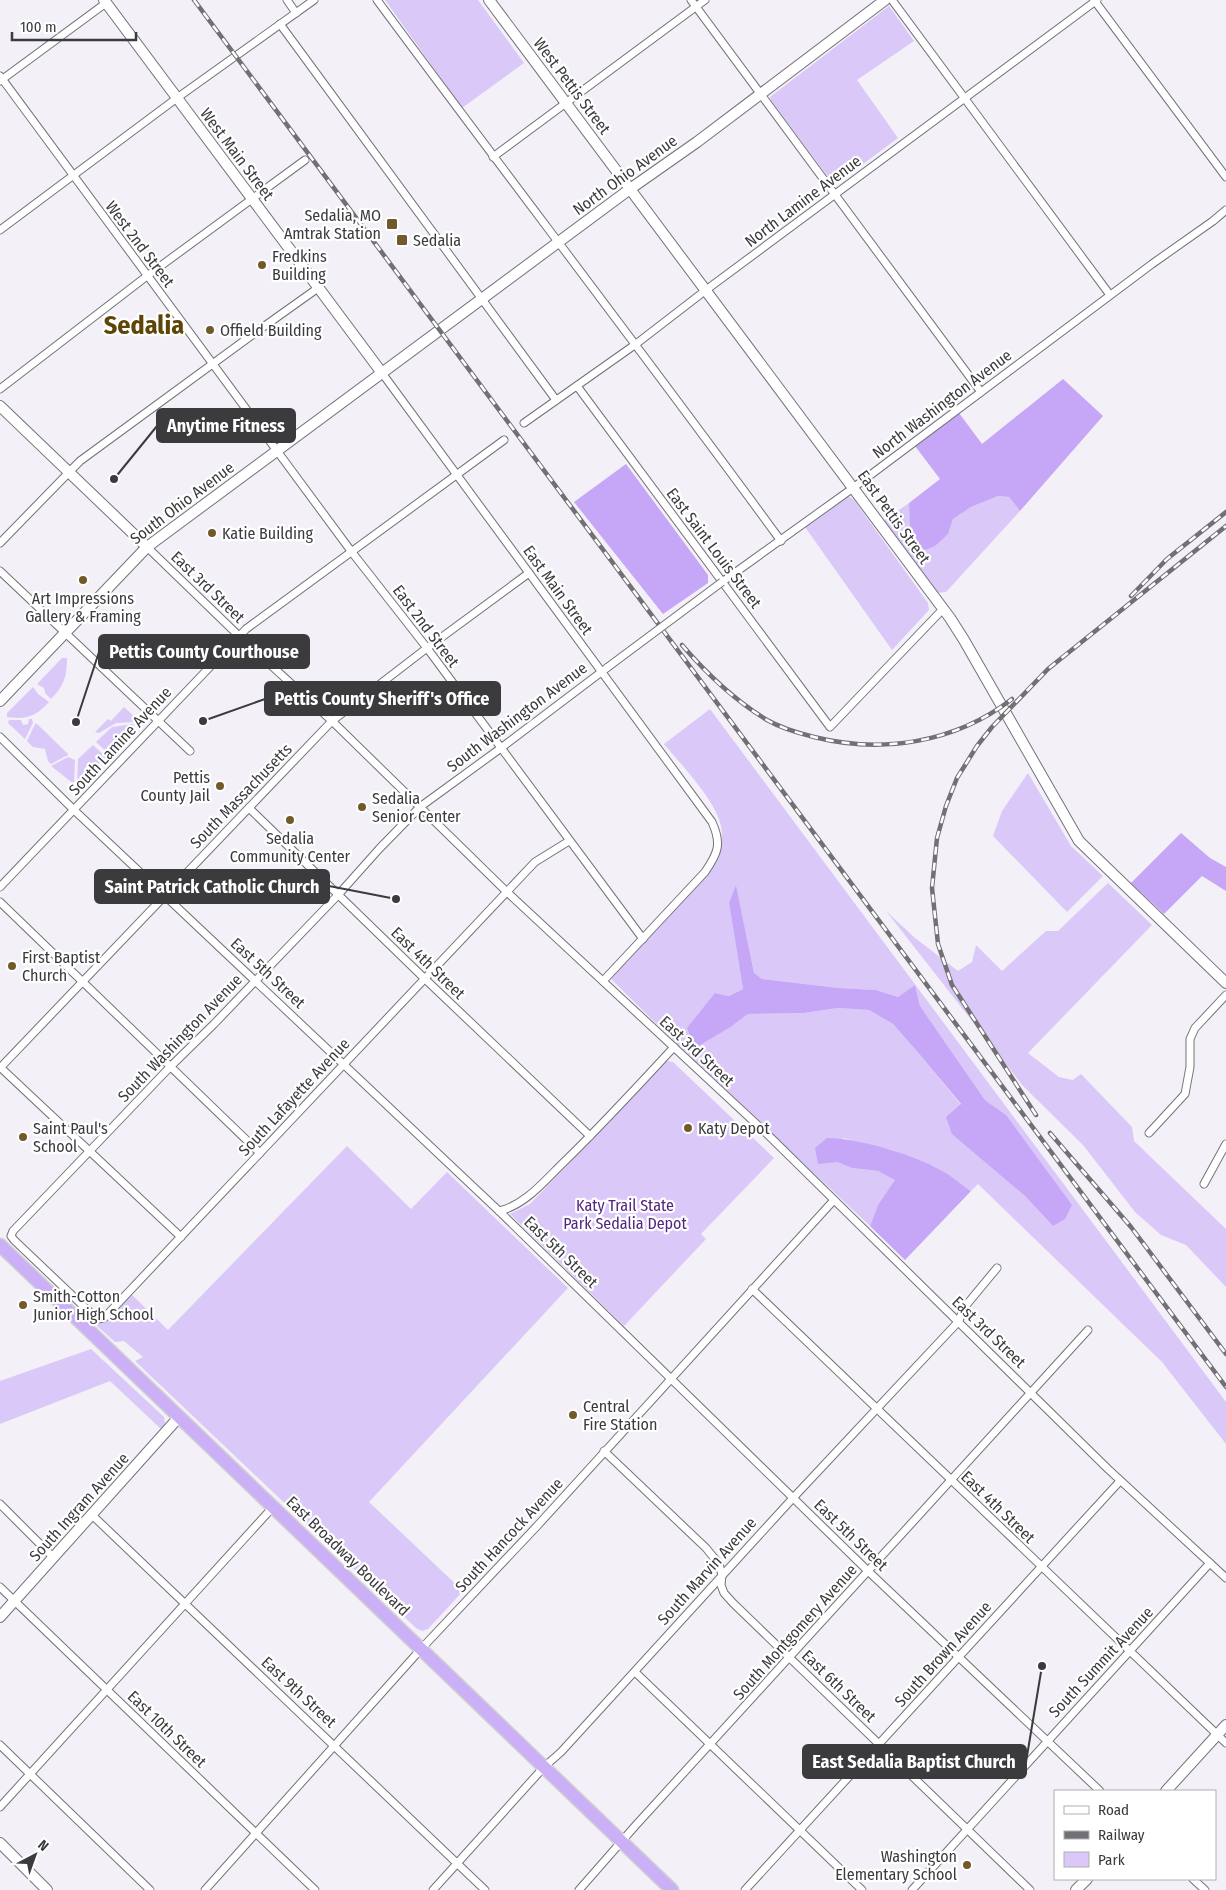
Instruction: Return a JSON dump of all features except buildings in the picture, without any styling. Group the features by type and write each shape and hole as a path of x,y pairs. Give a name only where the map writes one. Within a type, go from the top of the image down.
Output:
{"highway":[{"name":"East Broadway Boulevard","path":"0,1245 672,1890"}],"main road":[{"name":"West Pettis Street","path":"489,0 630,189"},
{"name":"North Ohio Avenue","path":"382,373 885,0"},
{"name":"West Main Street","path":"105,1 382,373"},
{"name":"East Pettis Street","path":"630,189 943,609 964,640 1078,841 1226,983"},
{"name":"South Ohio Avenue","path":"0,701 147,547 382,373"},
{"path":"0,406 147,547"},
{"name":"South Ingram Avenue","path":"0,1617 179,1417"},
{"path":"1167,1790 1226,1725"},
{"path":"0,1843 47,1890"},
{"path":"1076,1890 1086,1880"}],"street":[{"path":"287,0 296,13"},
{"path":"0,230 177,98 314,0"},
{"path":"378,0 493,157 636,344 781,541"},
{"path":"691,0 762,93 981,392"},
{"path":"493,157 705,0"},
{"path":"892,0 1110,295"},
{"path":"1,79 105,1"},
{"path":"1096,1 1226,177"},
{"name":"North Lamine Avenue","path":"524,423 636,344 1096,1"},
{"path":"280,24 556,400"},
{"name":"West 2nd Street","path":"1,79 277,451"},
{"path":"0,389 147,276 305,160"},
{"name":"North Washington Avenue","path":"604,669 853,488 1226,210"},
{"path":"0,543 80,461 318,288"},
{"name":"East Main Street","path":"382,373 529,573 604,669 712,822 717,832 716,856 705,872 643,939"},
{"name":"East Saint Louis Street","path":"576,386 830,726 943,609"},
{"path":"456,474 504,440"},
{"name":"East 2nd Street","path":"277,451 351,551 427,648 643,939"},
{"name":"South Lamine Avenue","path":"0,887 239,636 456,474"},
{"name":"East 3rd Street","path":"147,547 239,636 332,721 507,892 674,1047 834,1200 1120,1481 1226,1578"},
{"path":"0,571 190,751"},
{"name":"South Massachusetts","path":"0,1068 332,721 529,573"},
{"name":"South Washington Avenue","path":"101,1319 96,1319 14,1240 11,1236 13,1230 338,895 420,806 501,748 604,669"},
{"name":"East 5th Street","path":"0,737 74,810 499,1211 672,1377 868,1571 1099,1790"},
{"name":"East 4th Street","path":"249,808 590,1136"},
{"name":"South Lafayette Avenue","path":"101,1319 181,1238 535,862 569,841"},
{"path":"0,902 260,1153"},
{"path":"603,981 643,939"},
{"path":"1150,1133 1185,1094 1190,1067 1190,1039 1195,1028 1226,995"},
{"path":"499,1211 508,1209 522,1201 590,1136 674,1047"},
{"path":"0,1068 181,1238"},
{"path":"1204,1184 1226,1144"},
{"name":"South Hancock Avenue","path":"205,1890 421,1649 533,1530 834,1200"},
{"name":"South Marvin Avenue","path":"433,1890 544,1767 561,1752 793,1498 959,1321 963,1309 997,1268"},
{"name":"East 4th Street","path":"752,1289 1226,1743"},
{"name":"South Montgomery Avenue","path":"579,1890 621,1841 1088,1330"},
{"name":"East 6th Street","path":"604,1451 706,1548 719,1564 722,1575 721,1585 724,1592 1030,1890"},
{"name":"South Brown Avenue","path":"745,1890 1120,1481"},
{"path":"0,1504 54,1558"},
{"path":"0,1807 273,1507"},
{"name":"East 9th Street","path":"92,1515 486,1890"},
{"name":"South Summit Avenue","path":"912,1890 1210,1562"},
{"name":"East 10th Street","path":"0,1587 315,1890"},
{"path":"635,1672 862,1890"},
{"path":"0,1745 150,1890"},
{"path":"1194,1880 1205,1890"}],"green space":[{"path":"385,0 478,0 524,63 462,108"},
{"path":"889,6 914,41 857,80 898,138 836,184 832,182 771,101 770,97"},
{"path":"998,496 1009,497 1020,511 946,592 935,593 882,522 909,503 910,535 948,534 953,519 971,507"},
{"path":"845,497 850,497 854,500 928,603 929,610 892,650 805,527"},
{"path":"62,658 67,658 65,675 62,685 51,699 45,693 44,688 37,684"},
{"path":"33,687 38,694 49,702 40,711 31,716 20,718 7,717 7,713"},
{"path":"124,707 136,718 135,722 116,723 99,733 95,732 108,719 111,721"},
{"path":"710,709 1226,1402 1226,1444 1162,1362 978,1184 971,1191 936,1167 891,1150 843,1138 837,1162 852,1168 878,1171 896,1180 878,1205 870,1226 689,1056 610,978 610,971 711,861 721,840 720,821 708,798 664,744","holes":["736,886 754,973 762,979 839,988 876,990 898,997 915,985 920,1006 985,1100 1006,1115 1053,1226 1024,1195 961,1105 893,1024 869,1010 838,1008 804,1013 748,1014 732,1026 715,993 729,996 743,989 729,903"]},
{"path":"29,719 32,719 33,723 25,739 8,723 9,720 21,720 23,725 28,724"},
{"path":"35,724 68,755 51,764 48,761 45,749 33,747 27,741"},
{"path":"133,724 135,728 109,754 96,742 112,727"},
{"path":"93,745 106,757 79,784 77,783 78,759"},
{"path":"68,757 75,760 74,784 51,766"},
{"path":"1028,773 1071,846 1103,876 1067,912 993,836 1002,811"},
{"path":"1108,883 1152,925 1028,1053 1059,1077 1073,1080 1081,1074 1132,1127 1134,1141 1226,1229 1226,1287 1186,1245 1161,1235 1135,1212 1083,1145 1023,1086 886,911 915,938 958,971 972,962 976,945 1002,971 1046,931 1058,931"},
{"name":"Katy Trail State Park Sedalia Depot","path":"667,1061 673,1062 774,1158 701,1234 706,1239 624,1326 510,1214 530,1204"},
{"path":"347,1146 411,1209 447,1172 568,1288 369,1502 463,1591 428,1629 422,1631 416,1628 135,1361 143,1357 124,1341 115,1342 96,1325 129,1292 168,1330"},
{"path":"91,1349 164,1417 165,1423 161,1429 110,1381 0,1424 0,1381"}],"shaded area":[{"path":"1063,379 1103,416 1020,511 1009,497 998,496 971,507 953,519 948,534 935,546 925,550 910,535 909,503 940,479 915,446 959,413 982,444"},
{"path":"626,464 708,575 708,583 663,614 574,502"},
{"path":"1181,833 1210,858 1226,867 1226,891 1202,876 1164,914 1131,883"},
{"path":"736,885 754,973 762,979 839,988 876,990 898,997 915,985 920,1006 985,1100 1006,1115 1072,1205 1065,1219 1053,1226 1024,1195 952,1134 946,1117 961,1104 893,1024 869,1010 838,1008 804,1013 748,1014 695,1048 687,1028 715,993 729,996 743,989 729,903"},
{"path":"827,1138 867,1143 911,1157 940,1169 971,1191 905,1260 870,1226 878,1205 895,1180 878,1171 852,1168 837,1162 818,1164 815,1148"}],"railway":[{"path":"194,0 1226,1387"},
{"path":"1131,596 1167,559 1226,512"},
{"path":"1036,1115 952,985 938,944 932,888 937,838 946,806 957,778 977,746 992,727 1048,669 1226,526"},
{"path":"682,645 722,686 743,704 767,720 796,732 840,742 892,744 942,735 967,726 990,714 1012,699"},
{"path":"1050,1133 1131,1227 1226,1354"}],"place":[{"name":"Sedalia, MO Amtrak Station","path":"392,224"},
{"name":"Sedalia","path":"402,240"},
{"name":"Fredkins Building","path":"262,265"},
{"name":"Offield Building","path":"210,330"},
{"name":"Anytime Fitness","path":"114,479"},
{"name":"Katie Building","path":"212,533"},
{"name":"Art Impressions Gallery & Framing","path":"83,580"},
{"name":"Pettis County Sheriff's Office","path":"203,721"},
{"name":"Pettis County Courthouse","path":"76,722"},
{"name":"Pettis County Jail","path":"220,786"},
{"name":"Sedalia Senior Center","path":"362,807"},
{"name":"Sedalia Community Center","path":"290,820"},
{"name":"Saint Patrick Catholic Church","path":"396,899"},
{"name":"First Baptist Church","path":"12,966"},
{"name":"Katy Depot","path":"688,1128"},
{"name":"Saint Paul's School","path":"23,1137"},
{"name":"Smith-Cotton Junior High School","path":"23,1305"},
{"name":"Central Fire Station","path":"573,1415"},
{"name":"East Sedalia Baptist Church","path":"1042,1666"},
{"name":"Washington Elementary School","path":"967,1865"}],"district":[{"name":"Sedalia","path":"144,325"}]}
